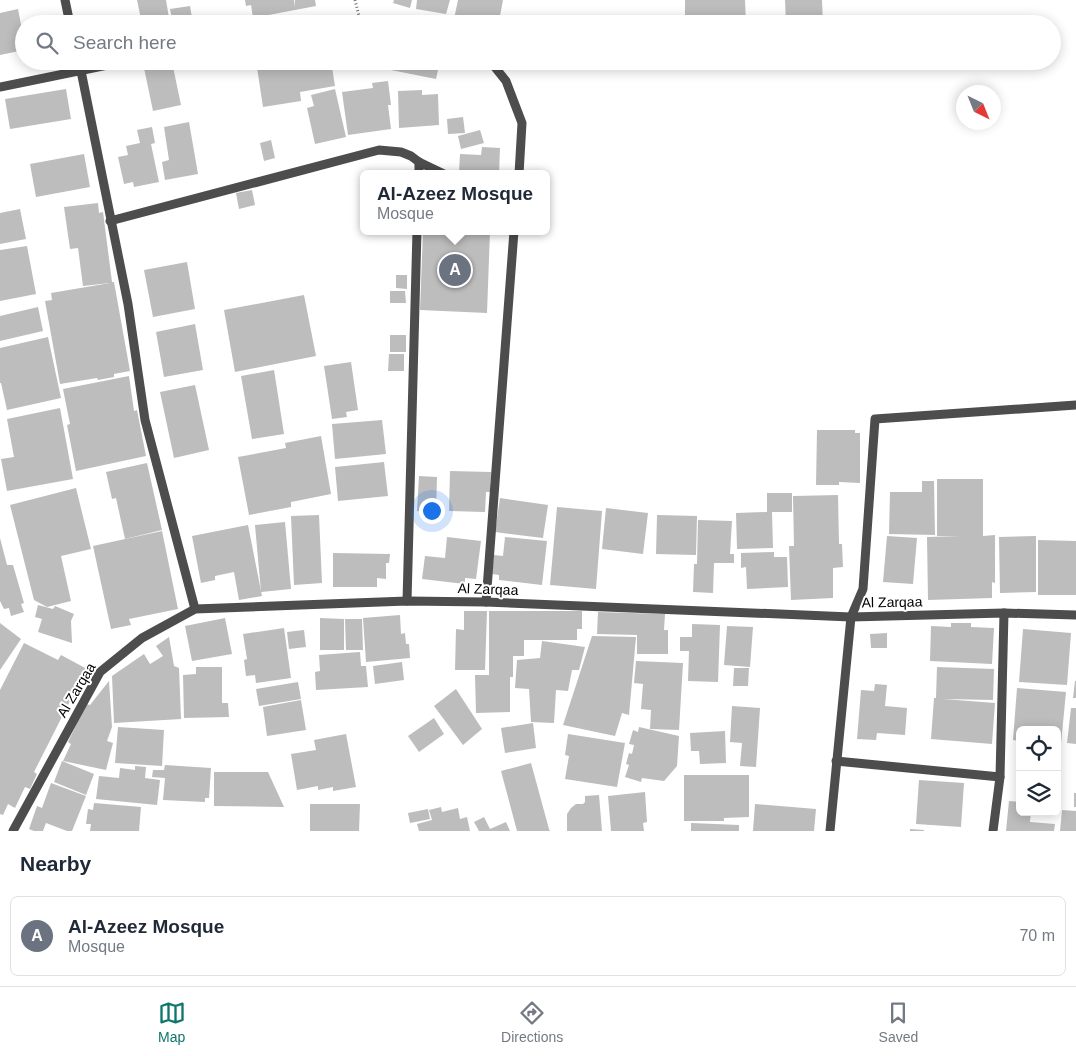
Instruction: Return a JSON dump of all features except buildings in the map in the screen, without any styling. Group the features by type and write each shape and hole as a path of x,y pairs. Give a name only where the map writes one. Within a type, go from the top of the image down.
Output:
{"street":[{"path":"65,0 68,15"},
{"path":"0,88 86,70"},
{"path":"497,70 506,81 522,123 519,170"},
{"path":"81,71 128,304 145,420 195,609"},
{"path":"110,220 379,150 401,152 436,170"},
{"path":"419,162 419,170"},
{"path":"407,600 417,235"},
{"path":"486,602 514,235"},
{"path":"830,831 851,617 863,589 875,419 1076,405"},
{"name":"Al Zarqaa","path":"13,831 100,672 142,638 195,609 407,600 851,617 1004,613 1076,615"},
{"path":"993,831 1000,777 1004,613"},
{"path":"836,761 1000,777"}],"path":[{"path":"355,0 359,15"}],"place":[{"name":"Al-Azeez Mosque","path":"455,270"}]}
